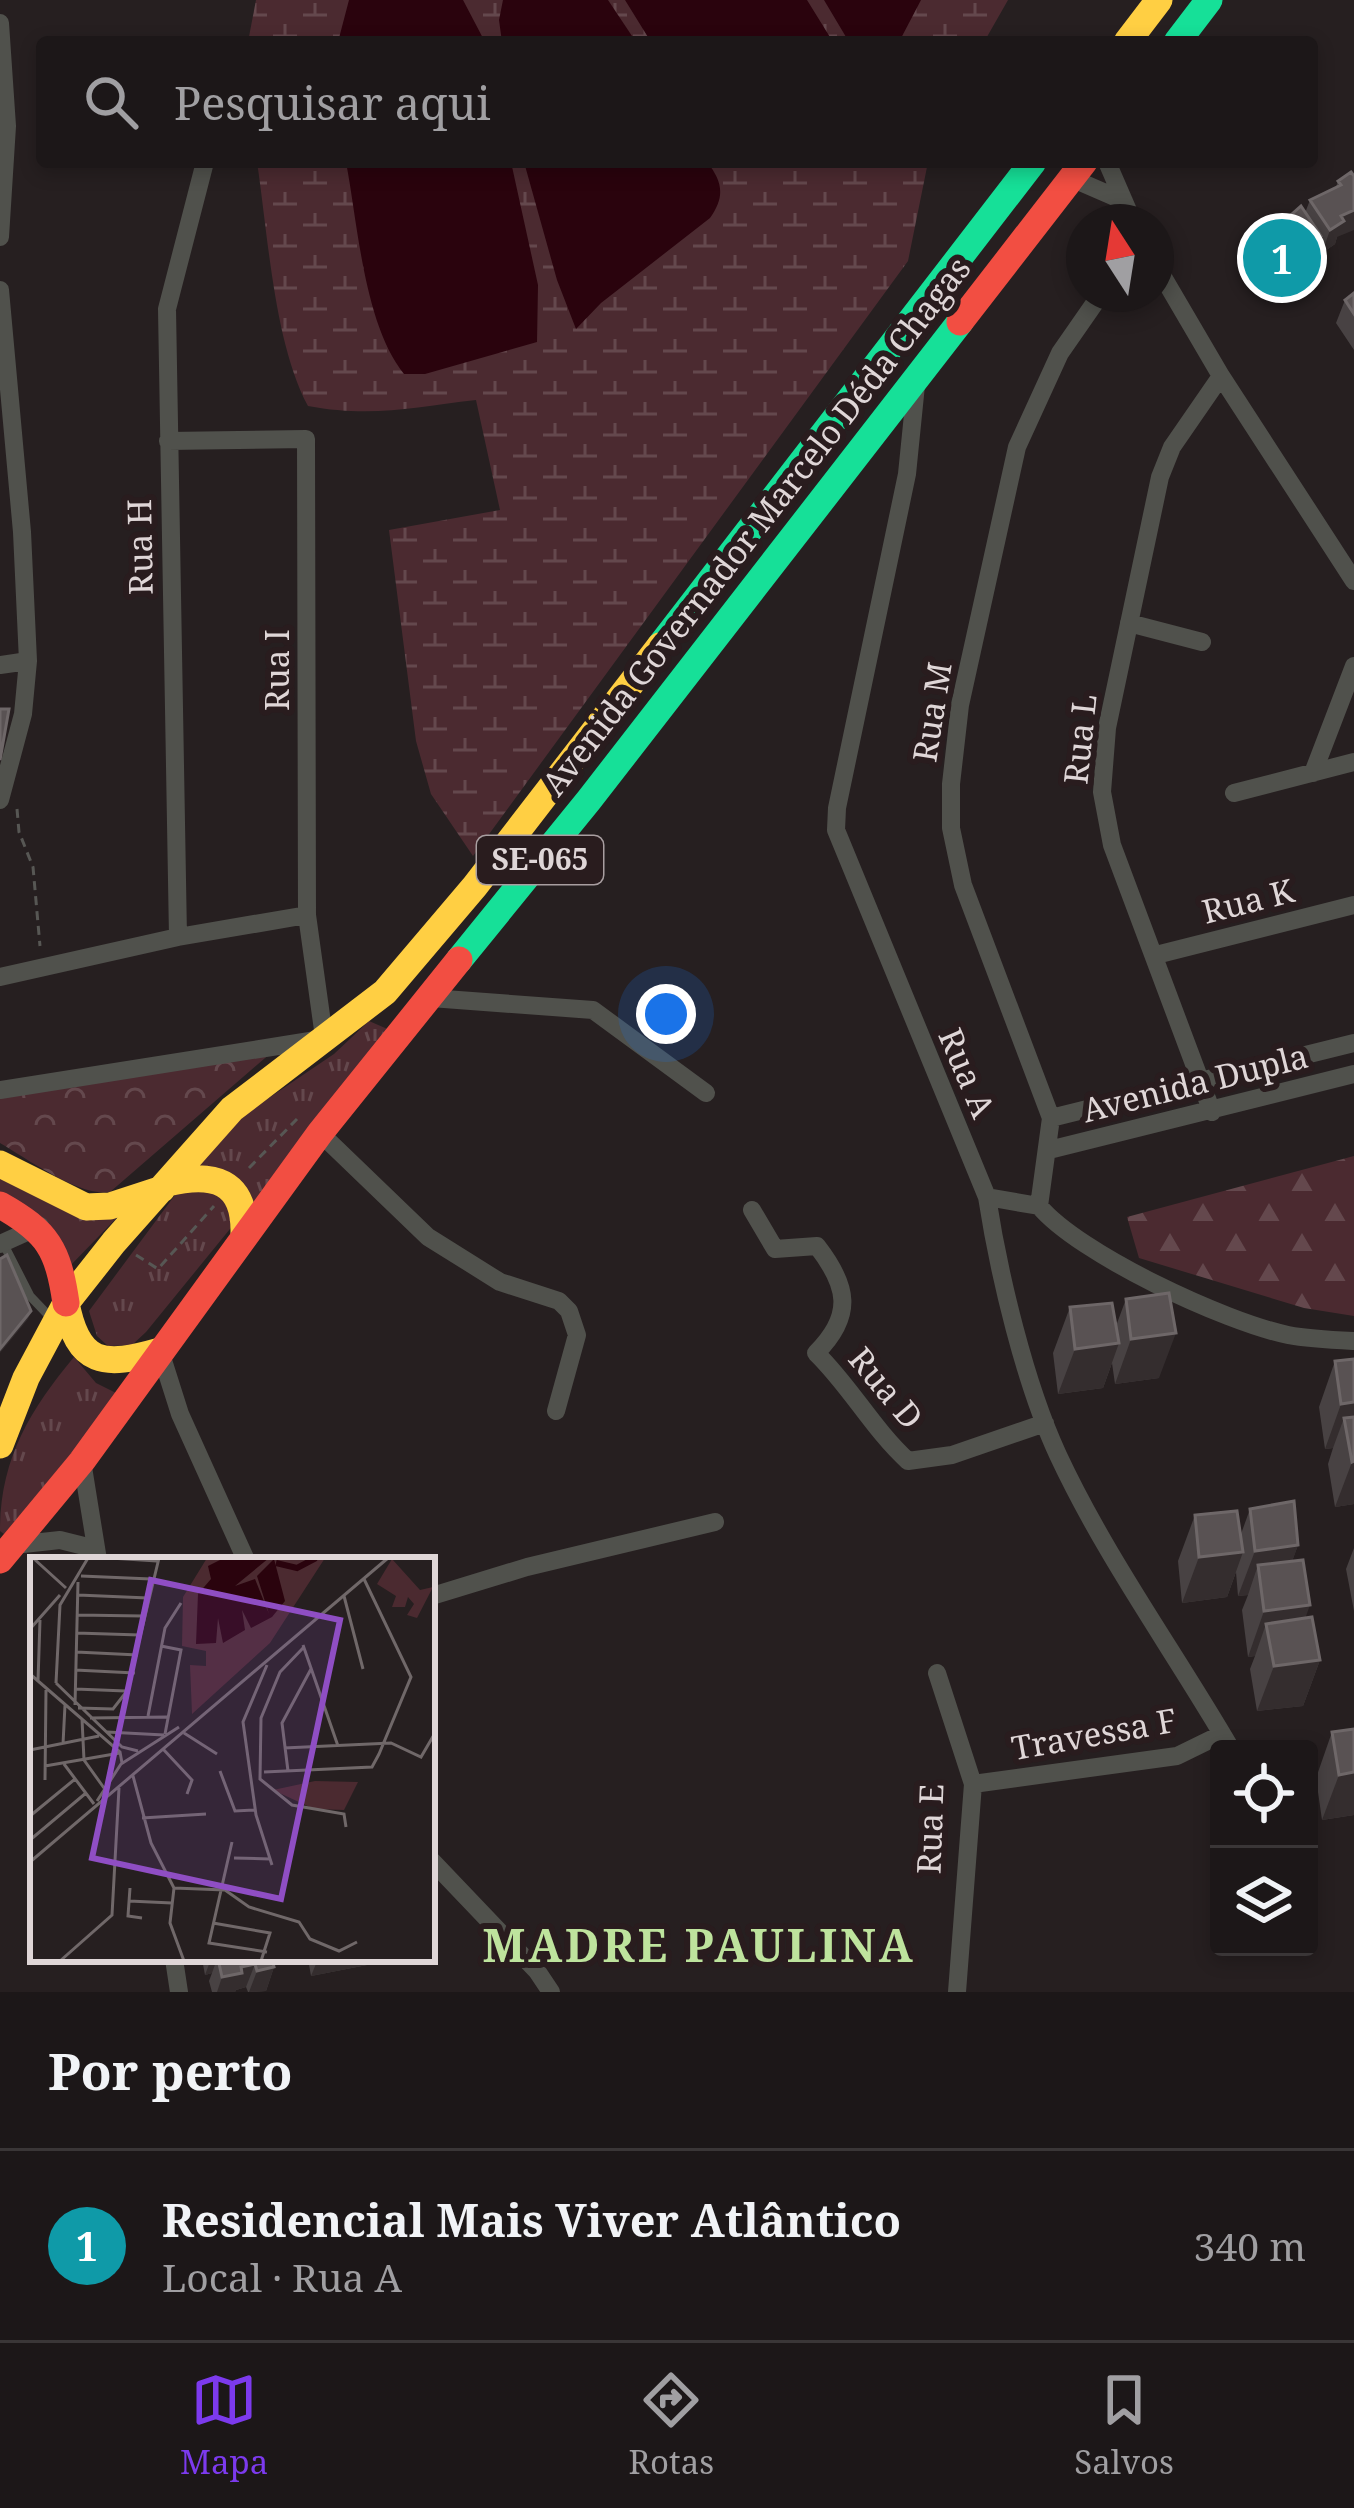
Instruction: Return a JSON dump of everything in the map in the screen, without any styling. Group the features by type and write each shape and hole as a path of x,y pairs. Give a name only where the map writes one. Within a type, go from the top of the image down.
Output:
{"main road":[{"path":"1132,36 1160,0"},
{"path":"1182,36 1209,0"},
{"name":"Avenida Governador Marcelo Déda Chagas","path":"1,1446 26,1378 60,1313 232,1109 385,992 475,886 1028,168"},
{"name":"Avenida Governador Marcelo Déda Chagas","path":"5,1551 82,1461 320,1133 917,380 1077,170"},
{"path":"0,1164 86,1207 110,1206 200,1176 215,1178 231,1187 242,1205 244,1233"},
{"path":"4,1211 40,1226 60,1261 60,1313 82,1352 122,1363 160,1352"}],"street":[{"path":"0,23 4,127 0,236"},
{"name":"Rua H","path":"178,937 166,309 204,168"},
{"path":"1110,168 1125,204"},
{"path":"1077,170 1124,201"},
{"path":"0,290 3,394 22,532 28,661 23,714 4,801"},
{"path":"1174,296 1354,580"},
{"name":"Rua M","path":"1039,1206 1051,1118 963,884 951,828 951,784 960,705 1017,447 1060,353 1088,312"},
{"name":"Rua L","path":"1212,1112 1105,822 1102,791 1107,728 1163,464 1221,376"},
{"name":"Rua A","path":"917,380 907,475 836,830 986,1197 996,1253 1045,1423 1093,1522 1225,1740"},
{"name":"Rua I","path":"168,441 306,440 308,915 322,1038"},
{"path":"0,536 22,532"},
{"path":"1129,622 1202,642"},
{"path":"0,665 28,661"},
{"path":"1313,773 1354,666"},
{"path":"1234,793 1354,762"},
{"name":"Rua K","path":"1156,956 1354,905"},
{"path":"0,977 178,937 308,915"},
{"path":"430,998 593,1010 706,1093"},
{"path":"0,1090 322,1038"},
{"name":"Avenida Dupla","path":"1051,1118 1354,1043"},
{"name":"Avenida Dupla","path":"1049,1150 1354,1074"},
{"path":"320,1133 433,1241 500,1282 560,1301 569,1311 577,1335 556,1411"},
{"path":"986,1197 1039,1206 1077,1240 1250,1324 1290,1336 1354,1341"},
{"name":"Rua D","path":"752,1210 775,1249 817,1246 837,1271 844,1310 836,1333 816,1353 908,1461 952,1455 1045,1423"},
{"path":"1,1243 40,1226"},
{"path":"160,1352 179,1414 245,1557"},
{"path":"82,1461 97,1555"},
{"path":"435,1595 715,1522"},
{"path":"5,1551 60,1540 97,1555"},
{"name":"Rua E","path":"937,1673 973,1784 958,1992"},
{"name":"Travessa F","path":"973,1784 1177,1756 1210,1746"},
{"path":"435,1864 537,1971 551,1992"},
{"path":"175,1962 179,1992"}],"lane":[{"path":"1,1243 30,1296 60,1313"}],"path":[{"path":"4,801 33,867 40,966"}],"green space":[{"path":"256,0 1008,0 987,36 249,36"},
{"path":"258,168 927,168 908,261 473,856 431,794 416,741 389,530 500,510 476,400 373,411 308,406 287,351"},
{"path":"369,1021 392,1031 253,1203 192,1169 245,1114 334,1054"},
{"path":"272,1052 110,1192 69,1183 0,1143 0,1097"},
{"path":"1354,1156 1354,1316 1304,1308 1139,1258 1127,1217"},
{"path":"0,1172 74,1211 133,1201 68,1268 0,1196"},
{"path":"189,1185 232,1197 234,1224 146,1332 132,1345 108,1346 97,1336 89,1311 178,1191"},
{"path":"74,1357 96,1383 120,1395 4,1534 0,1531 1,1505 20,1437"}],"shaded area":[{"path":"349,0 463,0 482,36 340,36"},
{"path":"503,0 608,0 632,36 501,36"},
{"path":"625,0 807,0 829,36 647,36"},
{"path":"824,0 921,0 902,36 845,36"},
{"path":"347,168 512,168 538,285 537,342 425,374 404,374 380,329"},
{"path":"526,168 711,168 720,196 710,218 601,303 576,329"}],"building":[{"path":"1351,172 1354,210 1341,216 1344,221 1330,230 1310,200 1341,185 1338,181"},
{"path":"1301,206 1321,236 1308,245 1305,240 1280,263 1259,233 1273,225 1275,229"},
{"path":"1354,293 1354,314 1345,300"},
{"path":"0,709 9,709 0,760"},
{"path":"7,1255 31,1311 0,1349 0,1259"},
{"path":"1169,1293 1176,1333 1131,1339 1126,1299"},
{"path":"1112,1303 1119,1343 1075,1349 1070,1307"},
{"path":"1354,1359 1354,1402 1341,1404 1335,1361"},
{"path":"1354,1417 1354,1461 1352,1462 1344,1418"},
{"path":"1294,1501 1298,1545 1255,1551 1250,1509"},
{"path":"1237,1511 1243,1552 1199,1557 1195,1515"},
{"path":"1303,1560 1310,1605 1264,1611 1258,1565"},
{"path":"1312,1617 1320,1660 1274,1666 1266,1624"},
{"path":"1354,1729 1354,1772 1339,1775 1332,1732"},
{"path":"219,1962 273,1962 274,1967 257,1971 255,1964 241,1967 242,1973 222,1977"}],"traffic: fast":[{"path":"1182,36 1209,0"},
{"path":"660,646 1028,168"},
{"path":"459,960 960,322"}],"traffic: slow":[{"path":"1132,36 1159,0"},
{"path":"0,1445 26,1378 66,1303 114,1242 232,1109 385,992 475,886 660,646"},
{"path":"0,1164 86,1207 110,1206 162,1189"},
{"path":"167,1183 199,1179 223,1184 239,1201 244,1233"},
{"path":"66,1303 78,1339 96,1357 123,1359 160,1351"}],"traffic: jam":[{"path":"960,322 1079,168"},
{"path":"0,1560 82,1461 320,1133 459,960"},
{"path":"0,1205 48,1244 66,1303"}],"place":[{"name":"Residencial Mais Viver Atlântico","path":"1282,258"}],"district":[{"name":"MADRE PAULINA","path":"699,1946"}]}
